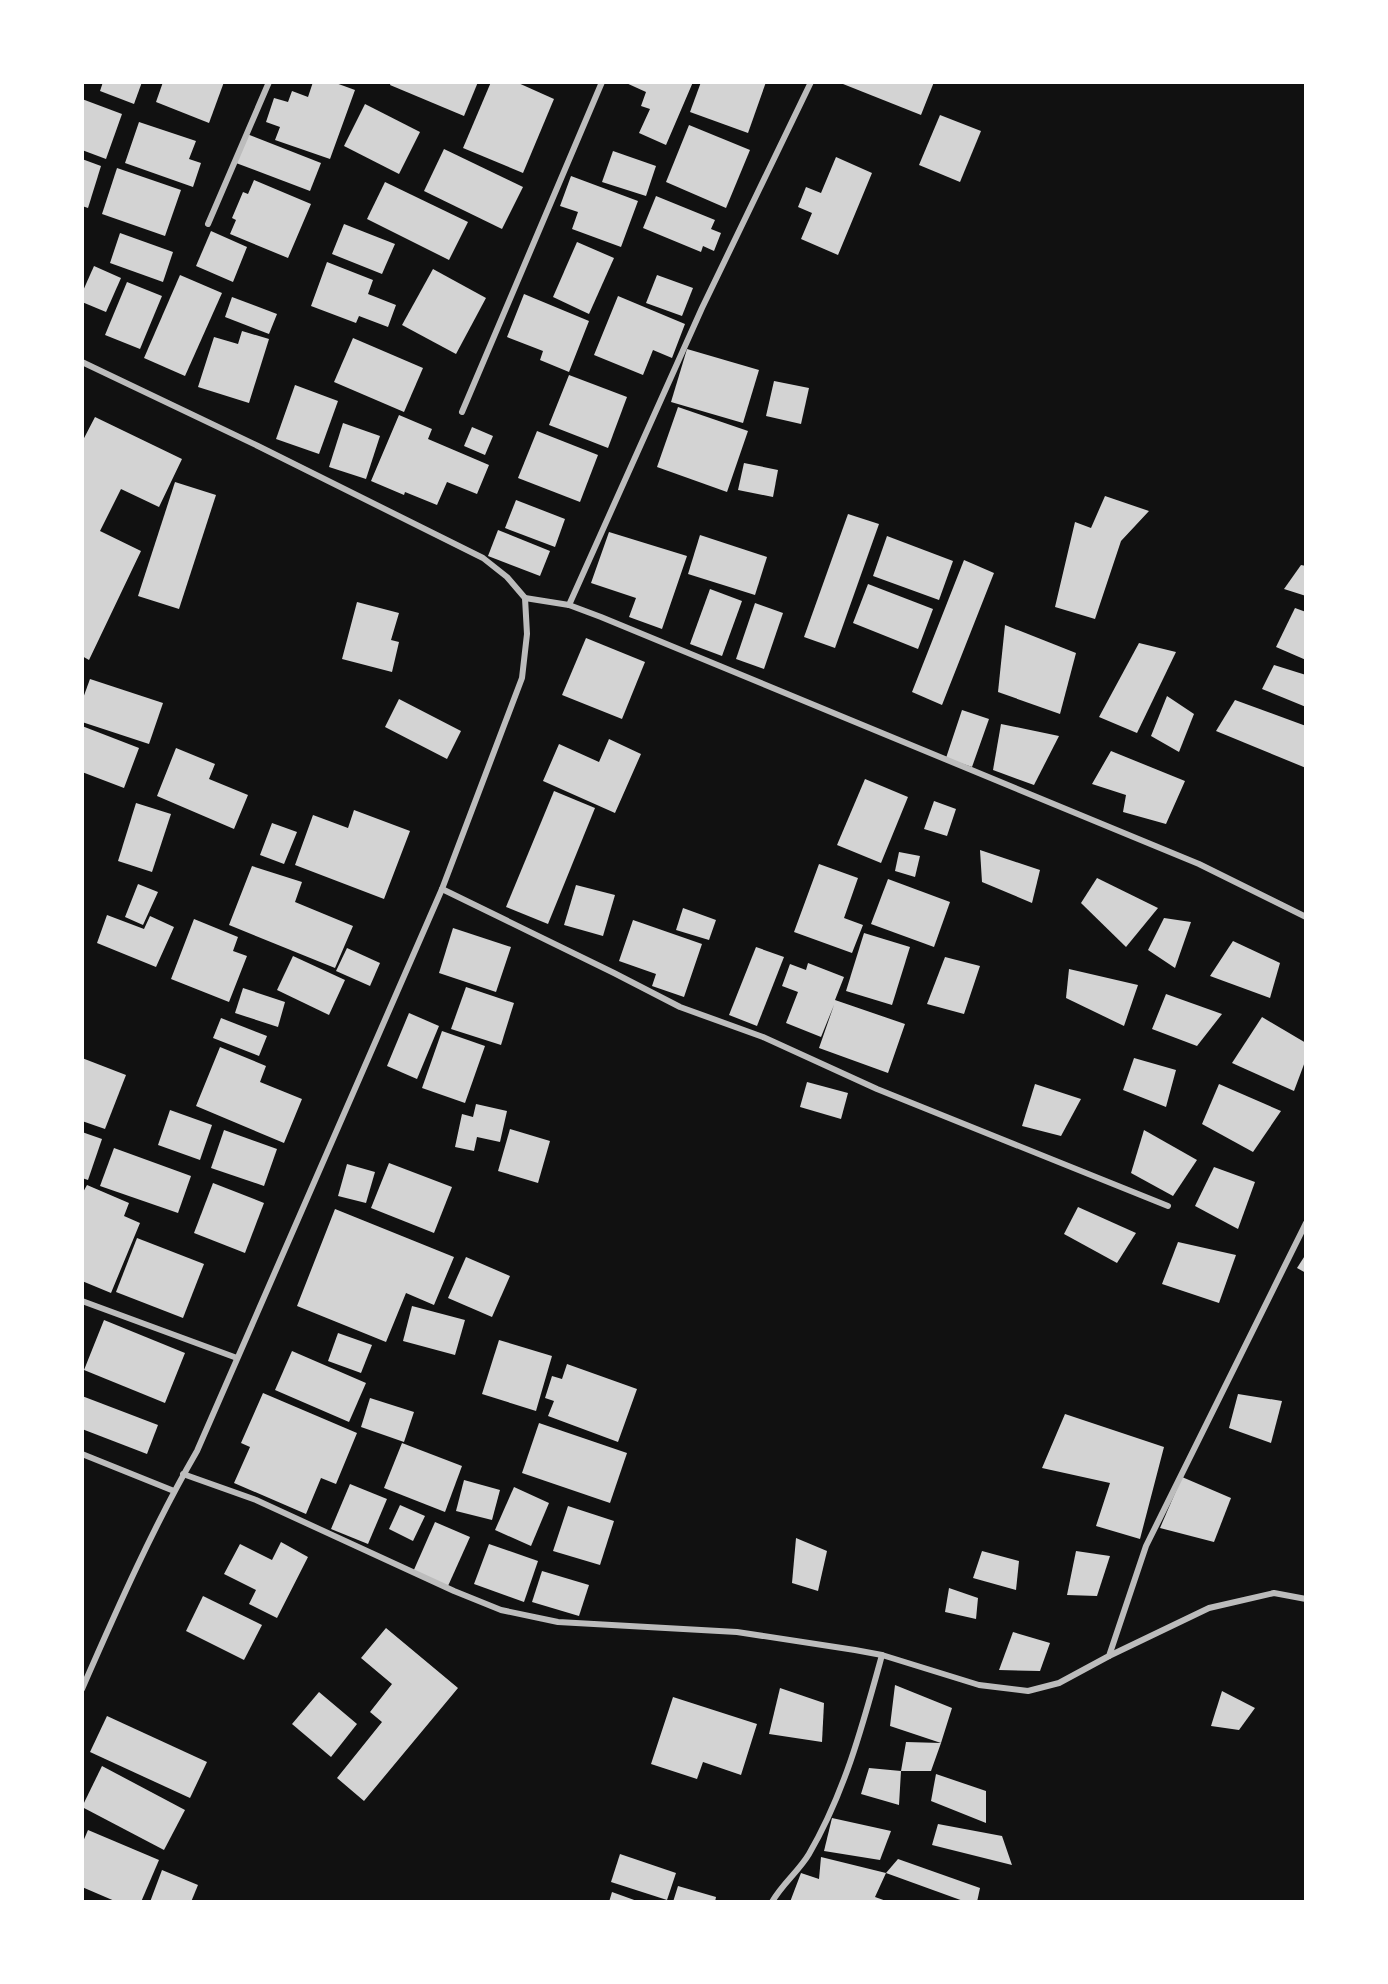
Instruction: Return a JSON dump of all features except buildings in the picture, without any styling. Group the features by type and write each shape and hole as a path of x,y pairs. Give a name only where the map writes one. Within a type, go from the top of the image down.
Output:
{"street":[{"path":"208,224 269,82"},
{"path":"462,412 602,82"},
{"path":"569,605 702,308 811,82"},
{"path":"82,362 248,441 483,558 507,577 525,598 527,634 522,678 442,889 196,1451 174,1491 82,1689"},
{"path":"525,598 569,605 1199,864 1305,917"},
{"path":"442,889 680,1007 763,1037 877,1089 1168,1206"},
{"path":"1109,1656 1146,1546 1305,1224"},
{"path":"82,1301 237,1358"},
{"path":"82,1454 174,1491"},
{"path":"183,1474 256,1500 454,1591 501,1610 558,1622 737,1632 882,1655 979,1684 1028,1690 1059,1683 1209,1608 1274,1593 1305,1599"},
{"path":"772,1902 807,1856 830,1815 855,1753 882,1655"}]}
